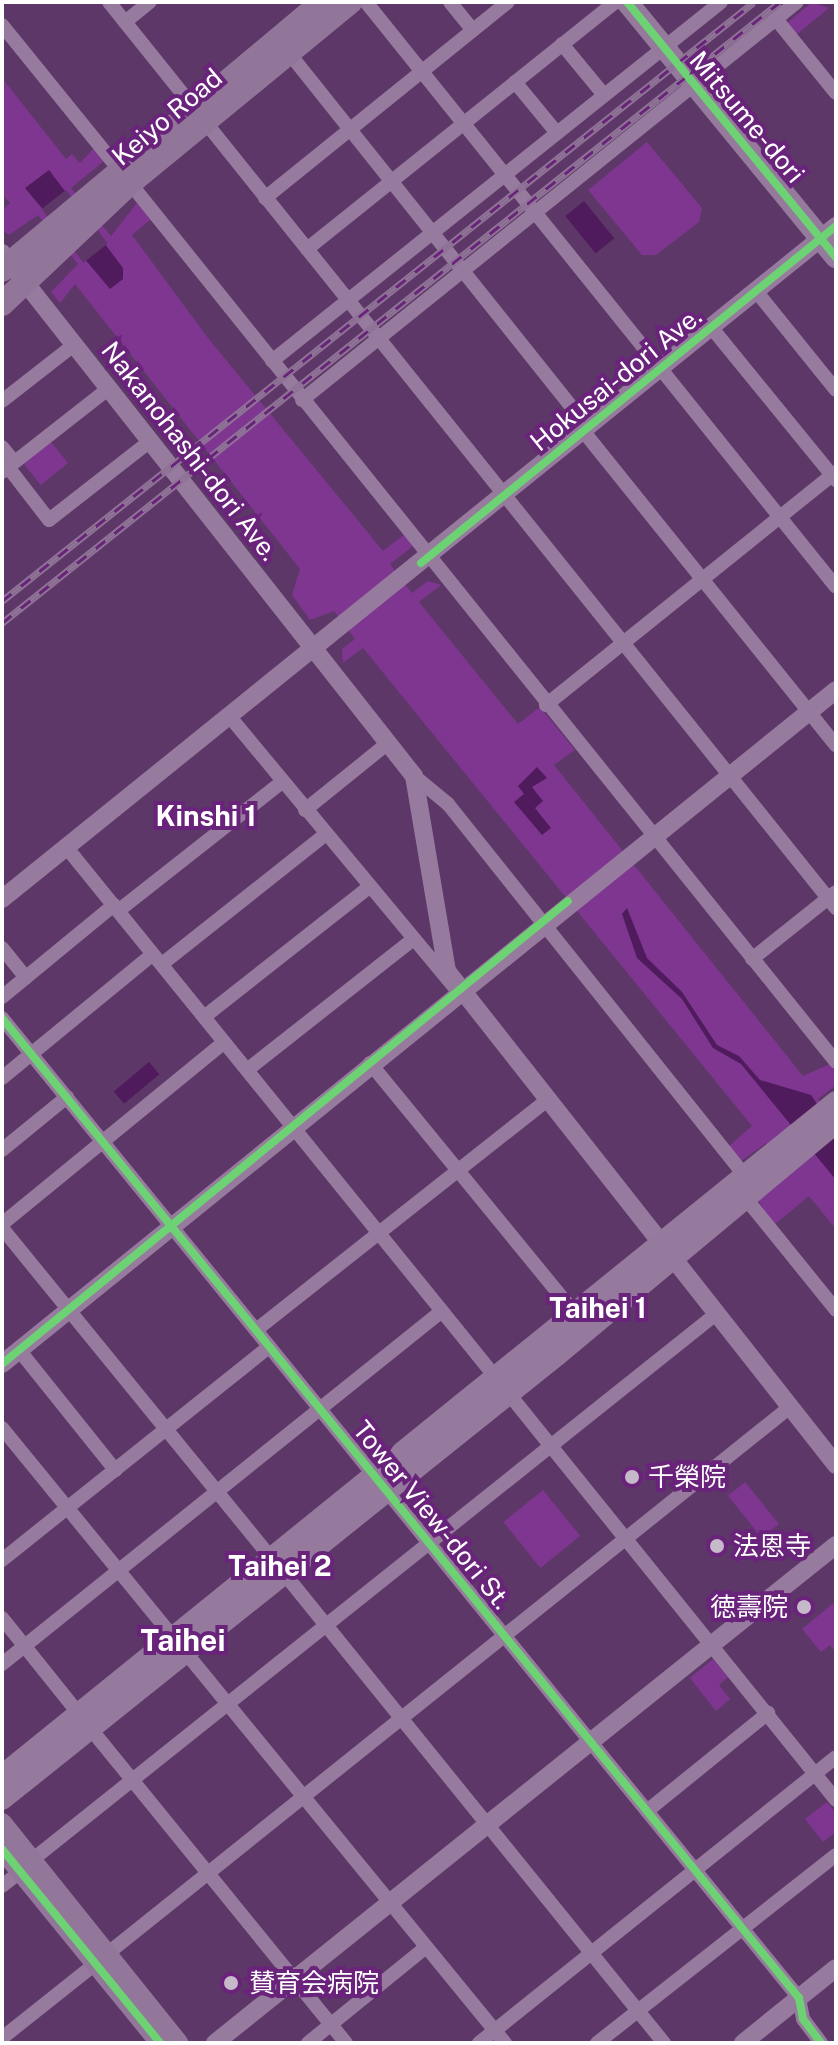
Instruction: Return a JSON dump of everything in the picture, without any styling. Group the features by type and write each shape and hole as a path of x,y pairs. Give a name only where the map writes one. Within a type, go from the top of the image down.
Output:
{"highway":[{"name":"Keiyo Road","path":"2,304 27,283 55,240 92,205 322,2"},
{"name":"Keiyo Road","path":"198,114 289,53 350,2"},
{"path":"5,262 55,240"}],"main road":[{"name":"Mitsume-dori","path":"630,4 694,85 828,232 836,257"},
{"path":"2,1776 84,1721 503,1386 668,1253 743,1185 833,1111"},
{"path":"503,1386 577,1316 668,1253"},
{"path":"2,1799 84,1721"},
{"path":"2,1823 26,1866 101,1959 178,2043"},
{"path":"2,1849 26,1866"},
{"path":"101,1959 160,2043"}],"street":[{"path":"109,2 833,900 752,959"},
{"path":"125,22 150,2"},
{"path":"366,2 836,587"},
{"path":"450,2 473,30"},
{"path":"265,198 508,2"},
{"path":"272,361 721,2"},
{"path":"302,400 797,2"},
{"path":"307,249 562,44 630,4"},
{"path":"776,19 836,93"},
{"path":"2,25 272,361 425,560 836,1062"},
{"path":"562,44 604,95"},
{"path":"289,53 836,745"},
{"path":"515,82 557,133"},
{"name":"Hokusai-dori Ave.","path":"2,899 505,496 828,232"},
{"name":"Nakanohashi-dori Ave.","path":"5,262 27,283 414,776"},
{"path":"756,291 836,390"},
{"path":"546,705 779,517 835,476 711,327"},
{"path":"2,401 74,345"},
{"path":"8,467 108,389"},
{"path":"2,447 8,467 49,520 150,441"},
{"path":"2,1364 542,922 836,690"},
{"path":"230,717 411,941 458,991 836,1465"},
{"path":"305,810 388,743"},
{"path":"414,776 448,804 542,922 836,1310"},
{"path":"414,776 447,971 458,991"},
{"path":"2,997 282,782"},
{"path":"2,1078 325,835"},
{"path":"67,848 836,1800"},
{"path":"204,1017 368,888"},
{"path":"247,1070 411,941"},
{"path":"2,948 26,978"},
{"name":"Tower View-dori St.","path":"2,1018 799,1998 803,2019 821,2043"},
{"path":"224,1042 2,1226 664,2043"},
{"path":"370,1063 577,1316"},
{"path":"2,1150 67,1097"},
{"path":"256,1330 546,1101"},
{"path":"2,1664 442,1311"},
{"path":"2,1886 716,1314"},
{"path":"2,1560 269,1347"},
{"path":"19,1350 115,1470"},
{"path":"2,2038 790,1407"},
{"path":"2,1428 505,2043"},
{"path":"215,2043 836,1545"},
{"path":"2,1618 346,2043"},
{"path":"647,1811 768,1713"},
{"path":"479,2043 836,1757"},
{"path":"597,2043 836,1855"},
{"path":"308,2043 426,1947"},
{"path":"743,2043 836,1968"}],"shaded area":[{"path":"812,2 829,8 796,35 787,23"},
{"path":"2,78 66,159 72,154 80,163 94,148 104,161 71,188 111,236 137,203 152,218 132,235 208,338 383,551 405,534 413,546 390,564 412,593 428,581 441,585 419,602 518,724 540,707 575,750 554,765 803,1076 830,1064 836,1072 836,1085 818,1099 836,1123 836,1229 809,1196 774,1225 758,1200 792,1173 766,1143 740,1162 728,1147 752,1126 363,648 343,663 342,649 355,639 334,611 310,620 292,595 300,569 75,284 60,303 51,292 78,264 38,215 9,235 2,230 2,210 10,203 2,194"},
{"path":"647,142 702,208 699,222 656,255 642,255 588,190"},
{"path":"49,170 123,268 123,279 110,289 25,188"},
{"path":"584,201 614,238 596,253 565,216"},
{"path":"51,442 68,463 41,485 24,464"},
{"path":"537,767 547,778 532,787 543,801 535,808 551,828 542,835 514,802 524,794 518,786"},
{"path":"627,908 647,958 682,992 717,1045 739,1056 760,1080 811,1095 836,1132 836,1180 741,1064 713,1048 682,999 637,958 622,914"},
{"path":"149,1062 159,1074 124,1104 114,1092"},
{"path":"745,1482 779,1524 762,1538 728,1496"},
{"path":"543,1490 580,1536 540,1568 503,1522"},
{"path":"836,1601 836,1653 830,1645 821,1652 802,1629"},
{"path":"713,1659 728,1677 719,1685 730,1699 716,1711 690,1678"},
{"path":"827,1802 836,1813 836,1832 823,1842 805,1819"}],"pier":[{"path":"66,190 108,244 83,263 42,209"}],"railway":[{"path":"2,601 754,2"},
{"path":"2,623 780,2"}],"cycle path":[{"path":"627,2 836,257"},
{"path":"421,563 836,226"},
{"path":"2,1364 568,901"},
{"path":"2,1018 799,1998 803,2019 821,2043"},
{"path":"2,1849 160,2043"}],"place":[{"name":"千榮院","path":"632,1477"},
{"name":"法恩寺","path":"717,1546"},
{"name":"徳壽院","path":"804,1607"},
{"name":"賛育会病院","path":"231,1983"}],"district":[{"name":"Kinshi 1","path":"206,816"},
{"name":"Taihei 1","path":"598,1308"},
{"name":"Taihei 2","path":"280,1566"},
{"name":"Taihei","path":"183,1640"}]}
